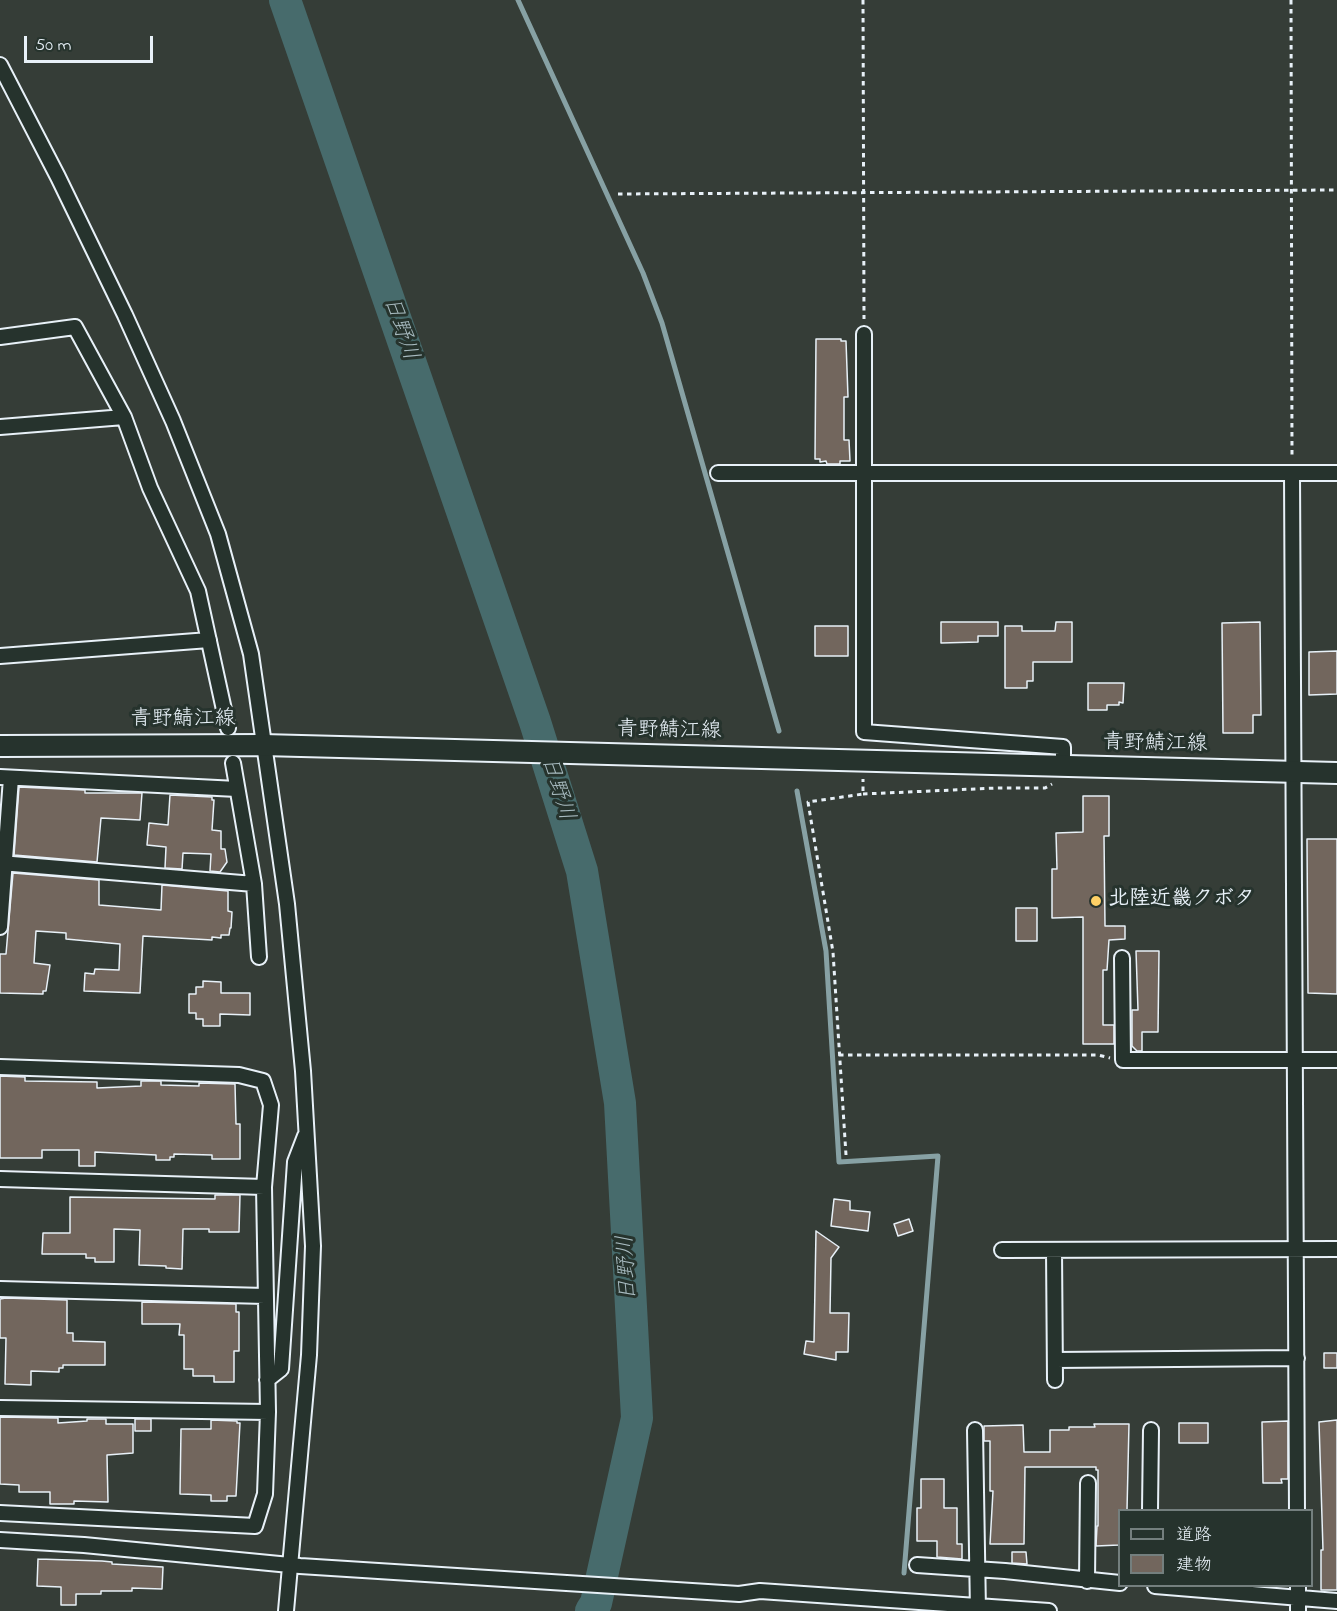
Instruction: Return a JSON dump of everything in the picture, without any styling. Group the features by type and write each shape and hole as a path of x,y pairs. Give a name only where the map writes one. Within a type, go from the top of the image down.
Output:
{"main road":[{"name":"青野鯖江線","path":"0,746 270,746 1337,773"}],"street":[{"path":"0,65 125,315 172,421 218,534 251,654 270,746 303,1071 313,1246 310,1333 295,1565 286,1611"},
{"path":"0,336 75,327 124,417 150,488 198,591 228,728"},
{"path":"864,334 864,732 1063,747 1063,767"},
{"path":"0,427 124,417"},
{"path":"718,473 1337,473"},
{"path":"1292,473 1297,1509"},
{"path":"0,656 209,640"},
{"path":"233,763 254,884 259,957"},
{"path":"0,927 5,777 237,789"},
{"path":"2,863 254,884"},
{"path":"1122,958 1123,1060 1337,1060"},
{"path":"0,1067 239,1076 263,1081 271,1104 264,1187 268,1412 265,1494 255,1526 0,1512"},
{"path":"267,1380 280,1369 295,1162 306,1131"},
{"path":"0,1179 264,1187"},
{"path":"1002,1250 1337,1249"},
{"path":"1054,1250 1055,1380"},
{"path":"0,1289 265,1296"},
{"path":"1055,1360 1297,1358"},
{"path":"0,1408 268,1412"},
{"path":"975,1430 978,1609"},
{"path":"1150,1509 1152,1430"},
{"path":"1087,1581 1088,1483"},
{"path":"0,1540 84,1545 295,1565 739,1594 760,1591 978,1609 1049,1611"},
{"path":"917,1565 1118,1583"},
{"path":"1167,1587 1337,1601"}],"path":[{"path":"863,0 864,334"},
{"path":"1291,0 1292,473"},
{"path":"618,194 1337,190"},
{"path":"846,1155 833,952 808,802 863,794 1045,788 1062,779 1063,767"},
{"path":"863,778 863,794"},
{"path":"839,1055 1098,1055 1123,1060"}],"building":[{"path":"816,339 846,341 848,397 844,397 844,440 849,440 850,461 840,461 840,464 827,464 826,461 820,462 820,459 815,459"},
{"path":"941,622 998,622 998,636 978,636 978,642 941,643"},
{"path":"1056,622 1072,622 1072,662 1033,662 1033,681 1027,681 1027,688 1005,688 1005,626 1022,626 1022,631 1055,631"},
{"path":"1260,622 1261,715 1253,715 1253,733 1223,733 1222,623"},
{"path":"815,626 848,626 848,656 815,656"},
{"path":"1337,651 1337,694 1309,695 1309,652"},
{"path":"1088,683 1124,683 1123,703 1107,705 1107,710 1088,710"},
{"path":"19,787 85,790 85,793 142,793 140,820 101,818 97,862 14,855"},
{"path":"170,795 212,797 214,800 212,830 221,831 221,849 225,849 227,862 220,872 210,871 211,854 183,853 182,869 165,868 166,847 147,845 149,823 168,825"},
{"path":"1083,796 1109,796 1109,836 1104,836 1105,926 1125,926 1125,939 1109,940 1107,970 1103,970 1103,1025 1114,1025 1114,1044 1083,1044 1083,917 1052,918 1052,869 1057,869 1056,833 1083,832"},
{"path":"1307,839 1337,839 1337,994 1308,993"},
{"path":"13,873 99,880 99,905 161,910 162,885 228,891 228,911 232,912 231,928 229,935 221,935 221,938 212,937 212,940 143,936 140,993 84,991 85,973 94,974 95,969 119,970 120,944 66,939 66,933 36,931 34,963 50,965 46,991 43,991 43,994 0,993 0,954 6,954"},
{"path":"1016,908 1037,908 1037,941 1016,941"},
{"path":"1136,951 1159,951 1158,1032 1142,1032 1142,1051 1137,1051 1132,1046 1132,1010 1138,1010"},
{"path":"203,981 221,982 221,993 250,993 250,1015 220,1014 220,1026 203,1026 203,1019 196,1019 196,1013 189,1013 189,994 196,994 196,987 203,987"},
{"path":"0,1076 25,1077 25,1081 97,1082 97,1088 141,1086 141,1081 161,1081 161,1085 235,1084 236,1124 240,1124 240,1159 212,1159 212,1155 174,1154 170,1160 156,1160 156,1155 95,1152 95,1166 79,1166 79,1150 42,1150 42,1158 0,1158"},
{"path":"215,1195 240,1195 239,1232 183,1229 182,1269 139,1265 140,1230 114,1229 114,1262 95,1262 95,1258 86,1258 86,1254 42,1254 43,1233 70,1233 70,1197 215,1199"},
{"path":"834,1199 850,1201 850,1210 870,1212 868,1231 831,1226"},
{"path":"909,1219 913,1231 898,1236 894,1224"},
{"path":"816,1231 839,1247 831,1258 830,1313 849,1313 848,1352 836,1352 836,1360 804,1354 806,1341 814,1342"},
{"path":"0,1299 67,1300 67,1333 73,1333 73,1341 105,1342 105,1365 63,1365 63,1368 59,1368 59,1372 31,1371 31,1385 5,1384 6,1338 0,1338"},
{"path":"142,1302 236,1304 236,1312 239,1312 239,1351 234,1351 234,1382 214,1382 214,1376 193,1376 193,1369 184,1369 184,1335 179,1335 180,1324 142,1324"},
{"path":"1324,1353 1337,1353 1337,1368 1324,1368"},
{"path":"0,1417 58,1418 58,1423 106,1419 106,1424 133,1424 133,1453 107,1455 108,1502 74,1501 74,1504 50,1504 50,1492 19,1492 19,1485 0,1484"},
{"path":"135,1419 151,1419 151,1431 135,1431"},
{"path":"211,1420 240,1423 236,1496 227,1496 227,1501 211,1501 211,1495 180,1494 181,1429 211,1429"},
{"path":"1337,1420 1337,1590 1321,1590 1321,1550 1323,1550 1319,1422"},
{"path":"1288,1421 1288,1479 1281,1479 1282,1483 1263,1483 1262,1422"},
{"path":"1179,1423 1208,1423 1208,1443 1179,1443"},
{"path":"1094,1424 1129,1424 1127,1509 1118,1509 1118,1545 1096,1546 1098,1470 1096,1467 1025,1467 1024,1544 990,1544 993,1491 990,1491 990,1441 984,1441 984,1426 1023,1425 1024,1452 1050,1452 1050,1430 1095,1427"},
{"path":"921,1479 944,1479 944,1508 957,1508 957,1544 962,1544 962,1559 937,1557 937,1541 917,1541 917,1508 921,1508"},
{"path":"1012,1552 1026,1552 1027,1564 1012,1563"},
{"path":"38,1559 102,1561 112,1562 112,1564 163,1567 162,1589 132,1588 132,1591 76,1594 76,1605 61,1605 61,1587 37,1586"}],"waterway":[{"name":"日野川","path":"285,0 535,722 582,871 620,1103 637,1418 596,1603 591,1611"},
{"path":"518,0 643,273 662,323 779,731"},
{"path":"797,791 826,951 839,1162 938,1156 904,1573"}],"place":[{"name":"北陸近畿クボタ","path":"1096,901"}]}
